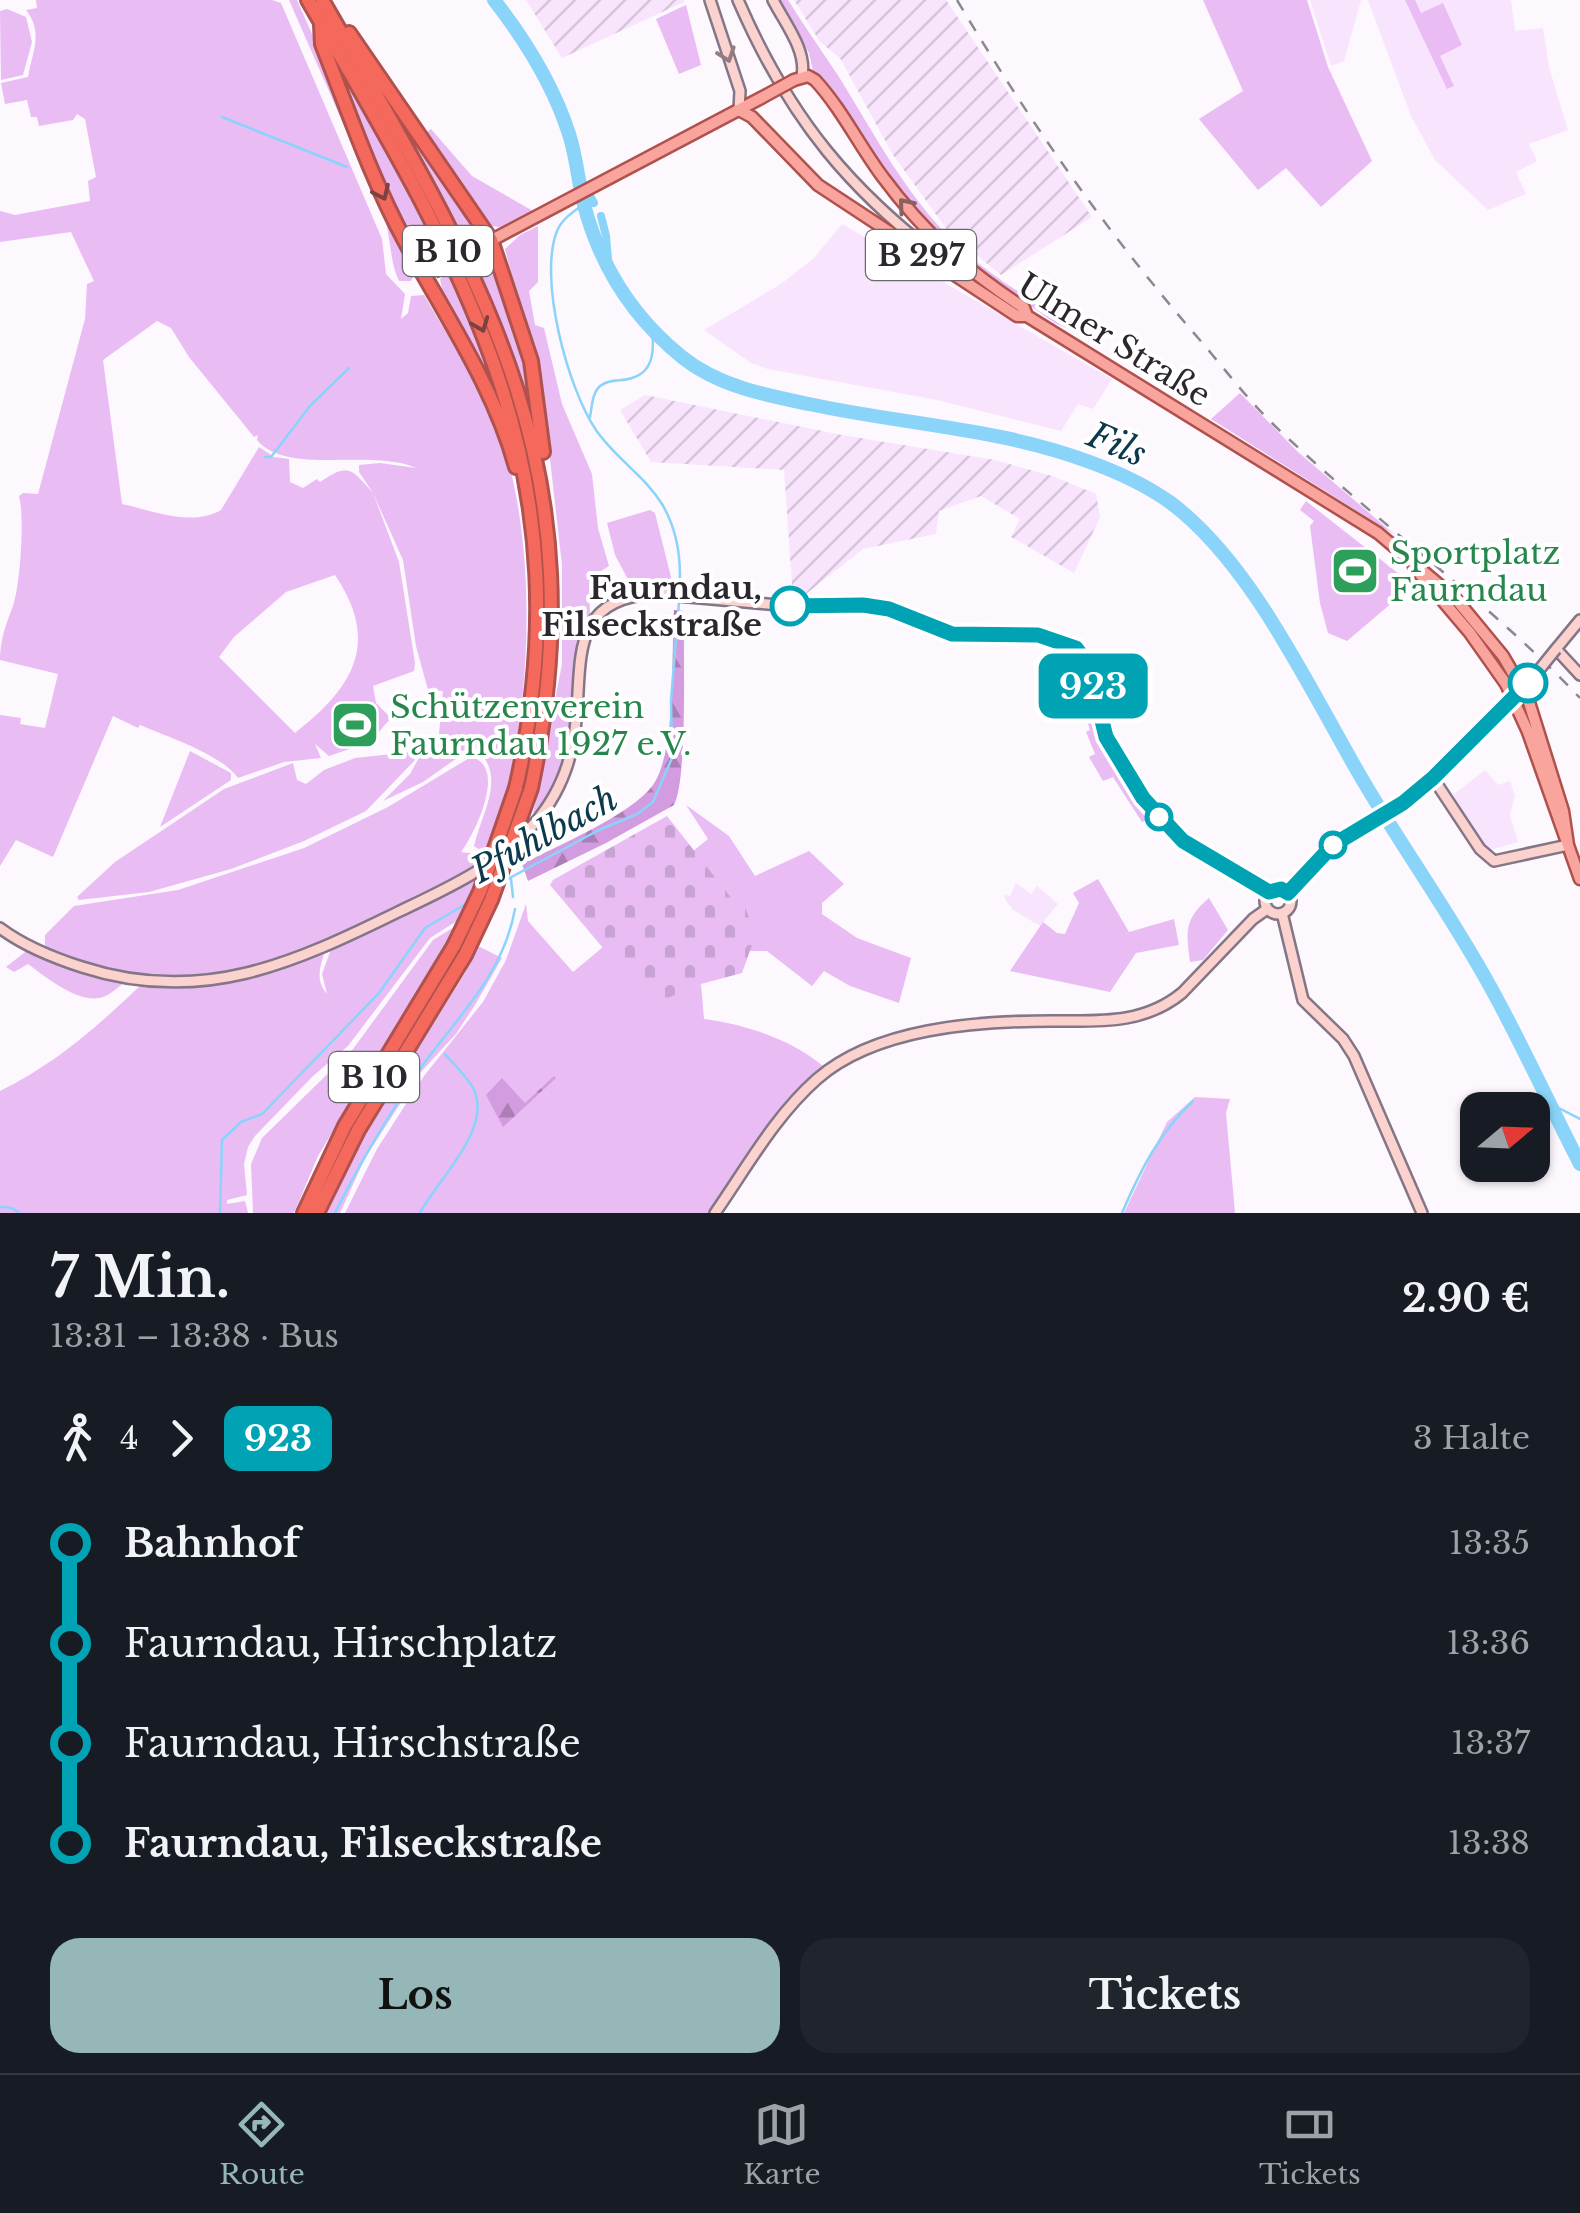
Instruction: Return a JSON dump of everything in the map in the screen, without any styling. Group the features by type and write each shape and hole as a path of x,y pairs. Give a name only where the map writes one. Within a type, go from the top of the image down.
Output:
{"highway":[{"name":"B 10","path":"304,1213 345,1126 492,900 544,717 552,637 550,551 542,484 524,404 477,281 422,175 326,20 308,0"},
{"name":"B 10","path":"322,0 326,20 465,287 511,410 530,498 538,572 537,646 523,788"},
{"name":"B 10","path":"326,20 348,32 396,99 487,243"},
{"path":"326,20 322,44 371,170 430,274"},
{"path":"487,243 530,361 545,464 542,484"},
{"name":"B 10","path":"430,274 486,389 530,498"},
{"name":"B 10","path":"318,1213 358,1130 459,950"}],"main road":[{"name":"B 297","path":"739,110 752,117 818,185 963,284 1017,316 1027,316 1024,308 948,252 881,175 821,86 808,76 798,78"},
{"path":"430,274 798,78"},
{"name":"Ulmer Straße","path":"1027,316 1400,549 1456,599 1485,632 1528,699 1563,812 1568,844"},
{"name":"B 297","path":"1568,844 1580,879"}],"street":[{"path":"710,0 740,90 739,110"},
{"name":"Ulmer Straße","path":"738,0 792,108 834,161 916,241 1027,316"},
{"path":"773,0 800,52 804,65 798,78"},
{"path":"0,928 68,963 133,980 204,982 254,974 289,963 474,872 509,849 535,824 562,781 575,734 580,648 592,623 616,602 638,594 790,606 863,605 889,609 952,634 1023,634 1066,642 1085,657 1106,737 1143,798 1183,841 1269,892 1281,889 1288,893"},
{"path":"1288,893 1333,845 1433,778 1528,683 1580,620"},
{"path":"1556,649 1580,675"},
{"path":"1433,778 1480,849 1494,862 1568,844"},
{"path":"1269,892 1265,902 1274,914 1282,914 1290,905 1288,893"},
{"path":"715,1213 778,1122 820,1077 846,1059 889,1040 939,1029 990,1023 1139,1018 1182,993 1267,908"},
{"path":"1282,914 1304,1000 1343,1039 1354,1056 1422,1213"}],"shaded area":[{"path":"526,0 684,0 684,2 562,58"},
{"path":"794,0 946,0 1092,217 1001,275 948,231 893,155 840,58 820,42"},
{"path":"1310,0 1361,0 1344,61 1331,66"},
{"path":"1368,0 1511,0 1515,31 1543,28 1549,67 1568,130 1529,144 1537,161 1516,172 1526,194 1488,210 1435,160 1411,116"},
{"path":"842,224 1112,379 1093,409 1078,404 1061,431 937,400 768,369 751,363 704,330 781,284 814,258"},
{"path":"645,395 842,435 995,460 1052,476 1096,494 1100,517 1074,573 1011,537 1020,519 981,496 939,511 936,534 863,549 801,598 793,598 784,470 651,462 620,410"},
{"path":"1485,770 1498,785 1510,781 1515,796 1510,815 1518,842 1487,851 1453,795"},
{"path":"1016,883 1031,894 1037,886 1058,904 1040,926 1013,910 1006,901 1004,895 1010,896"}],"green space":[{"path":"36,0 281,3 382,239 386,274 405,294 401,319 408,313 411,296 424,295 484,399 500,435 513,481 522,532 526,641 515,750 490,846 480,850 474,846 491,783 490,771 476,749 383,801 410,774 425,747 438,745 443,691 428,690 416,646 403,560 373,493 399,562 415,663 414,671 373,686 376,703 391,718 370,742 329,756 315,744 321,758 284,762 238,778 219,761 193,747 113,716 53,857 16,840 0,866 0,715 21,718 20,724 45,728 58,674 0,660 20,568 19,496 38,494 85,319 87,284 94,281 71,232 0,242 0,211 15,215 90,201 88,181 96,177 85,119 77,114 73,120 39,126 37,117 31,117 27,100 5,104 1,83 28,77 36,35 26,10 37,8","holes":["157,321 171,328 189,357 270,451 288,457 377,460 416,468 380,463 359,465 359,472 373,493 354,474 344,470 303,488 290,482 289,459 274,457 259,447 221,510 210,515 173,516 122,504 103,360","335,575 356,622 358,643 354,663 332,699 295,733 219,657 234,637 286,592"]},
{"path":"289,0 297,0 416,270 411,281 399,281 385,219"},
{"path":"778,0 788,0 891,162 953,241 1079,334 1055,323 958,255 899,189 813,71 809,53"},
{"path":"1203,0 1307,0 1328,67 1372,161 1321,207 1286,168 1258,190 1199,119 1243,91"},
{"path":"1405,0 1415,0 1421,13 1443,3 1462,45 1440,56 1454,86 1447,89"},
{"path":"686,5 701,65 679,74 656,19"},
{"path":"7,9 26,17 32,42 23,75 1,80 0,11"},
{"path":"334,60 446,258 438,263 422,261 409,237"},
{"path":"369,70 483,237 482,239 466,247"},
{"path":"431,129 472,176 533,211 504,228 492,226 427,132"},
{"path":"538,226 538,282 529,291 535,325 544,328 562,404 592,474 598,528 609,566 592,577 589,584 590,615 578,644 566,758 548,796 533,814 562,664 562,565 543,397 505,249"},
{"path":"490,252 521,355 533,419 512,351 474,262"},
{"path":"452,271 512,432 444,297 440,279"},
{"path":"1240,393 1298,452 1395,535 1211,419"},
{"name":"Sportplatz Faurndau","path":"1306,501 1413,585 1347,641 1328,633 1310,526 1314,521 1300,510"},
{"path":"650,510 655,513 673,585 630,583 615,555 607,523"},
{"path":"674,610 684,611 684,682 681,769 674,805 528,881 522,864 611,818 653,785 661,769 669,726"},
{"path":"1076,648 1085,657 1096,704 1124,771 1119,774 1153,817 1142,822 1113,777 1103,781 1089,757 1095,754 1086,732 1090,730 1064,655"},
{"path":"190,751 231,773 231,780 160,827"},
{"path":"410,752 415,760 366,811 304,841 231,869 149,892 79,900 77,897 115,862 224,789 293,763 297,780 306,784 324,770 355,758"},
{"path":"471,757 482,763 488,786 480,816 461,852 478,854 488,850 484,862 327,943 257,968 186,978 116,971 45,949 45,935 74,906 178,890 304,848 388,807"},
{"path":"686,805 729,836 755,876 809,851 844,884 822,903 822,914 857,938 911,958 899,1003 850,986 824,971 812,986 767,951 747,951 732,900 692,852 708,839"},
{"path":"667,816 732,899 741,898 756,934 742,973 701,984 651,1005 550,885"},
{"path":"480,873 460,919 430,938 348,1046 255,1136 244,1164 247,1195 227,1200 227,1204 245,1201 248,1213 0,1213 0,1091 75,1044 141,985 193,986 236,981 325,951 320,978 327,994 322,974 331,949"},
{"path":"1098,879 1129,932 1174,919 1179,945 1136,953 1110,992 1010,971 1043,922 1065,934 1079,903 1073,893"},
{"path":"1209,898 1228,930 1203,960 1190,962 1191,920"},
{"path":"526,904 528,921 573,972 603,947 651,1004 701,984 704,1019 768,1035 824,1067 798,1092 715,1213 345,1213 377,1149 424,1076 483,1002 506,960"},
{"path":"456,926 318,1156 294,1213 253,1213 251,1164 262,1138 353,1049 433,940"},
{"path":"478,946 502,958 456,1034 420,1073 365,1158 340,1213 327,1213 366,1132"},
{"path":"29,949 124,983 106,996 84,997 28,964 14,972 6,967"},
{"path":"554,1076 503,1127 486,1095 502,1078 525,1103"},
{"path":"1195,1097 1230,1099 1226,1113 1235,1213 1124,1213 1167,1122"}],"waterway":[{"name":"Fils","path":"494,0 528,47 555,98 571,142 590,224 608,267 632,306 682,357 711,375 759,393 1019,441 1087,461 1151,490 1201,529 1229,561 1279,633 1365,784 1461,936 1580,1164"},
{"path":"222,117 347,167"},
{"path":"576,170 594,203"},
{"name":"Pfuhlbach","path":"584,204 559,227 552,252 554,304 566,362 596,430 647,484 667,514 678,548 679,594"},
{"path":"601,216 609,271"},
{"path":"590,417 600,386 632,378 645,370 653,351 652,329"},
{"path":"265,457 271,457 310,406 349,368"},
{"name":"Pfuhlbach","path":"506,880 637,814 653,802 672,758 671,700 679,602"},
{"path":"511,879 513,897"},
{"name":"Pfuhlbach","path":"220,1213 222,1140 241,1122 262,1114 379,993 425,928 469,902"},
{"path":"335,1213 406,1090 488,977 500,956 515,909"},
{"path":"420,1213 469,1139 478,1107 473,1087 445,1054"},
{"path":"1122,1213 1152,1153 1193,1101"},
{"path":"1550,1104 1580,1119"},
{"name":"Pfuhlbach","path":"0,1207 19,1213"}],"railway":[{"path":"957,0 1012,89 1101,217 1254,405 1506,627 1580,698"}],"bus line":[{"name":"923","path":"790,606 863,605 889,609 952,634 1038,635 1066,642 1085,657 1106,737 1143,798 1183,841 1269,892 1277,888 1288,893 1333,845 1410,798 1528,683"}],"place":[{"name":"Sportplatz Faurndau","path":"1355,571"},
{"name":"Faurndau, Filseckstraße","path":"790,606"},
{"name":"Schützenverein Faurndau 1927 e.V.","path":"355,725"}]}
